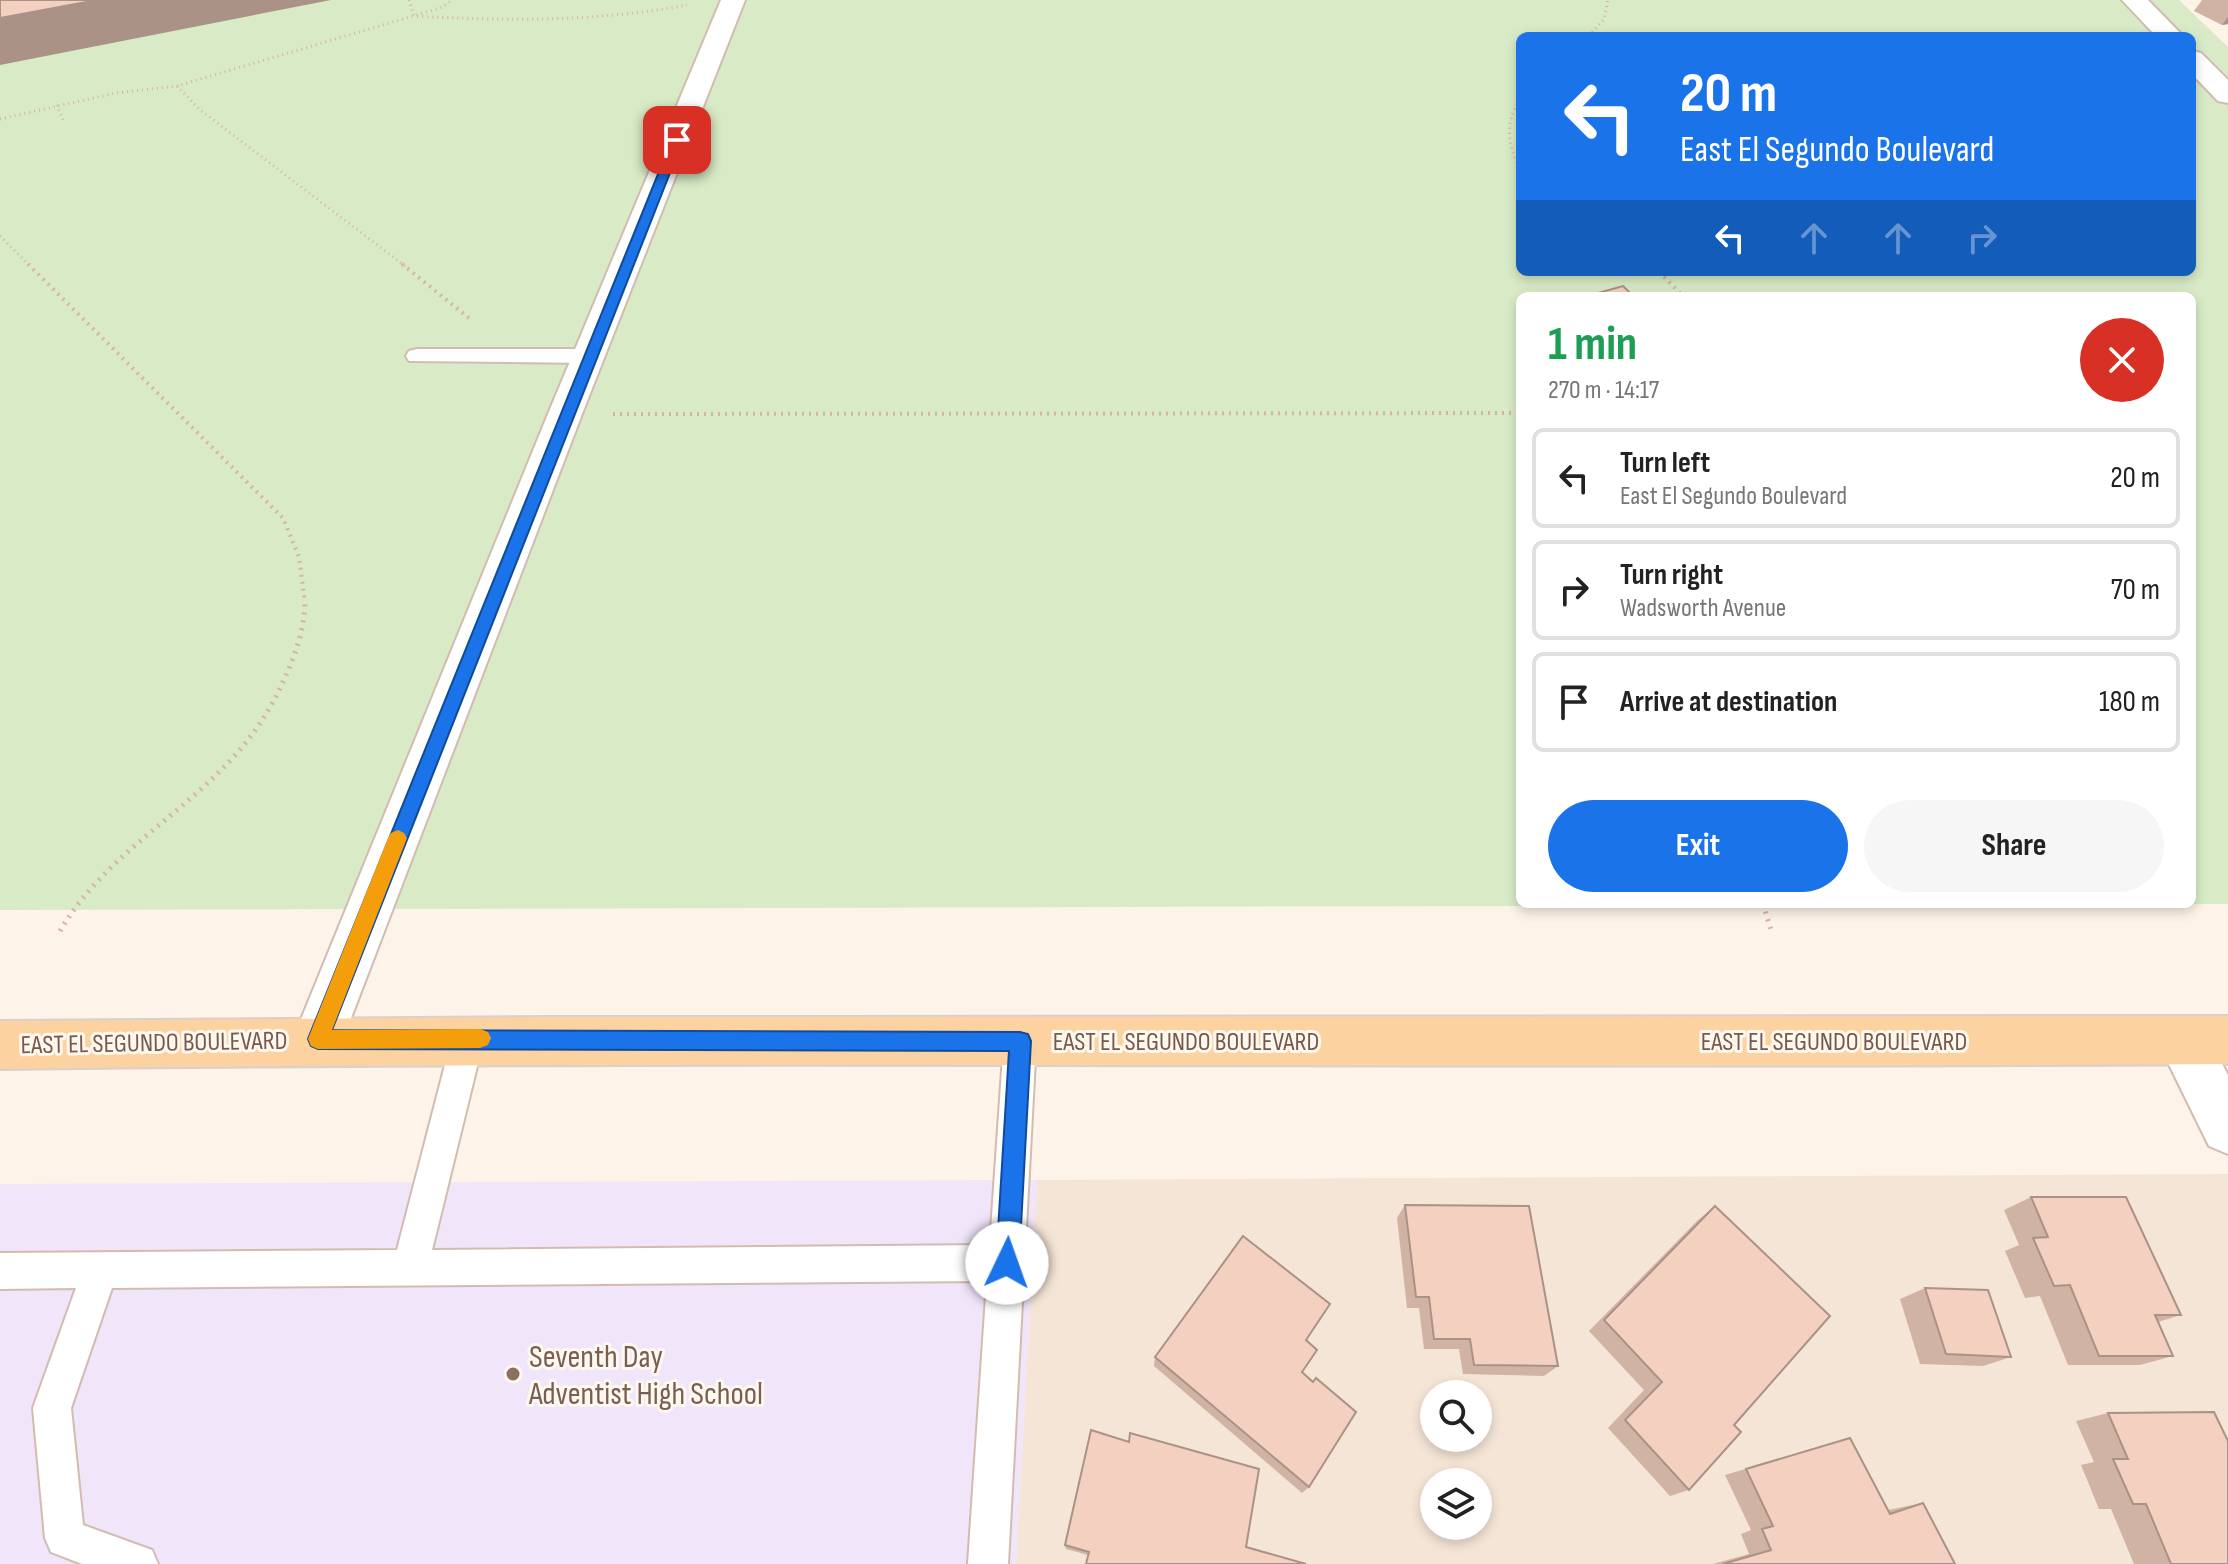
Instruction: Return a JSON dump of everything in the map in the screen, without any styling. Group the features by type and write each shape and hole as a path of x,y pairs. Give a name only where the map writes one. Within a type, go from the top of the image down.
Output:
{"main road":[{"name":"EAST EL SEGUNDO BOULEVARD","path":"0,1045 468,1038 2205,1040"}],"street":[{"path":"318,1039 565,414 733,0"},
{"path":"2134,0 2166,32"},
{"path":"2196,63 2228,95"},
{"path":"2205,1040 2228,1128"}],"lane":[{"path":"417,356 589,356"},
{"path":"410,1268 468,1038"},
{"path":"988,1564 1020,1041"},
{"path":"0,1271 1007,1263"},
{"path":"100,1270 52,1408 65,1538 138,1564"}],"path":[{"path":"409,0 414,16"},
{"path":"0,119 57,105 177,86 440,8 453,0"},
{"path":"1593,32 1604,19 1608,0"},
{"path":"414,16 558,20 689,5"},
{"path":"177,86 199,109 469,318 451,337 440,356"},
{"path":"1516,104 1511,110 1509,130 1516,155"},
{"path":"57,105 64,122"},
{"path":"0,236 283,518 300,551 306,591 301,640 275,702 247,743 211,781 81,897 60,931"},
{"path":"1663,276 1679,292"},
{"path":"565,414 1516,413"},
{"path":"1764,908 1771,930"}],"shaded area":[{"path":"2228,1174 2228,1564 1016,1564 1037,1180"},
{"name":"Seventh Day Adventist High School","path":"1037,1180 1016,1564 0,1564 0,1184"}],"green space":[{"path":"0,0 2179,0 2228,47 2228,904 2196,904 2196,292 1516,292 1516,906 0,910"}],"building":[{"path":"0,0 97,0 0,18"},
{"path":"1623,286 1629,292 1602,292"},
{"path":"2031,1197 2126,1197 2181,1315 2155,1315 2173,1356 2099,1356 2070,1285 2054,1286 2033,1238 2048,1237"},
{"path":"1405,1205 1529,1206 1558,1366 1474,1365 1470,1339 1434,1339 1429,1297 1416,1297"},
{"path":"1715,1206 1830,1316 1734,1425 1741,1432 1689,1490 1625,1420 1662,1382 1604,1320"},
{"path":"1243,1236 1330,1304 1306,1340 1317,1350 1302,1372 1313,1382 1316,1378 1356,1412 1309,1487 1155,1357"},
{"path":"1925,1288 1988,1290 2011,1357 1946,1354"},
{"path":"2214,1412 2228,1441 2228,1564 2171,1564 2146,1504 2133,1504 2113,1459 2128,1459 2108,1413"},
{"path":"1091,1430 1129,1442 1130,1433 1259,1469 1246,1547 1306,1564 1086,1564 1089,1552 1065,1545"},
{"path":"1850,1438 1890,1514 1923,1503 1955,1564 1723,1564 1771,1550 1762,1529 1773,1526 1746,1469"}],"slow traffic":[{"path":"398,838 318,1039 480,1038"}],"place":[{"name":"Seventh Day Adventist High School","path":"513,1374"}],"route":[{"path":"677,140 318,1039 1020,1041 1007,1263"}]}
